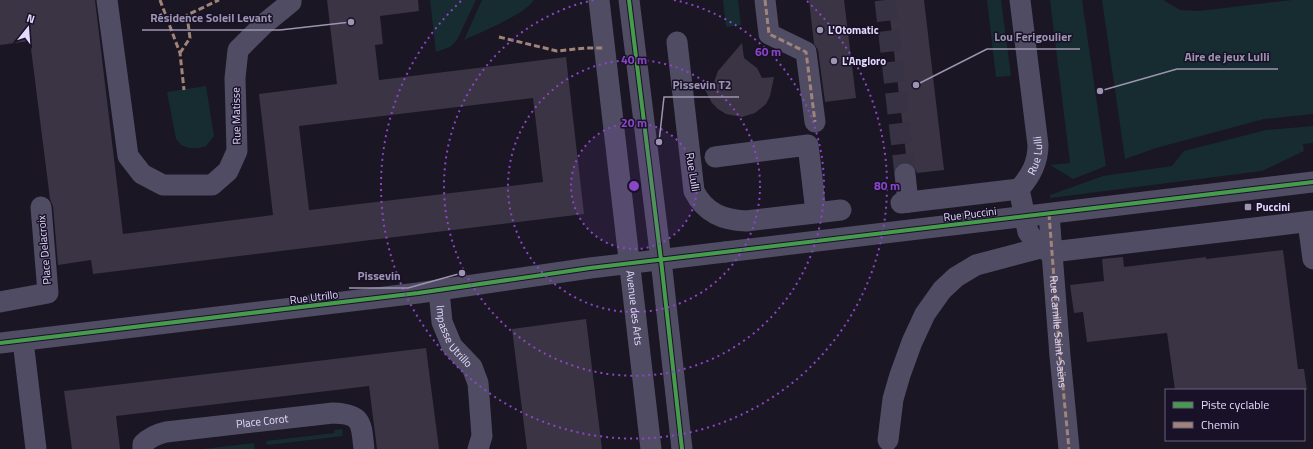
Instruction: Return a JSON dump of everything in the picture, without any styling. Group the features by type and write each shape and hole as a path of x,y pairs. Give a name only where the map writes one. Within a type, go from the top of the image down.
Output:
{"street":[{"name":"Rue Matisse","path":"107,0 128,156 142,174 163,185 212,185 228,171 237,151 235,78 238,50 264,24 291,2 291,0"},
{"name":"Avenue des Arts","path":"599,0 624,203 629,264 651,449"},
{"path":"629,0 661,260 682,449"},
{"path":"765,0 769,34 806,52 815,122"},
{"name":"Rue Lulli","path":"905,174 905,202 1018,189 1029,178 1036,165 1038,149 1020,0"},
{"name":"Rue Lulli","path":"677,42 694,191 699,200 719,216 732,220 746,221 840,210"},
{"path":"715,157 808,146 816,212"},
{"name":"Rue Puccini","path":"629,264 1313,182"},
{"path":"1018,189 1028,232 1046,250"},
{"name":"Place Delacroix","path":"0,302 48,293 41,207"},
{"name":"Rue Camille Saint-Saëns","path":"1049,214 1046,250 1060,356 1069,449"},
{"path":"888,440 893,399 900,375 912,342 925,314 942,290 956,277 976,265 1046,250 1311,221 1313,259"},
{"name":"Rue Utrillo","path":"0,343 439,291 629,264"},
{"name":"Impasse Utrillo","path":"439,291 442,322 452,346 472,367 478,383 482,436 478,449"},
{"path":"23,341 36,449"},
{"name":"Place Corot","path":"143,449 143,444 148,439 157,434 166,432 333,413 349,414 358,420 361,425 364,449"}],"green space":[{"path":"430,0 476,0 457,40 450,47 436,52"},
{"path":"482,0 534,0 529,6 512,17 464,40"},
{"path":"723,0 738,0 741,25 726,27"},
{"path":"987,0 1001,0 1011,76 996,77"},
{"path":"1050,0 1082,0 1106,166 1073,179 1050,165 1070,163"},
{"path":"1102,0 1163,0 1180,10 1199,11 1292,0 1313,0 1313,114 1264,119 1156,148 1125,159"},
{"path":"206,86 214,136 206,146 200,148 189,148 181,145 176,139 167,92"},
{"path":"1313,126 1313,143 1303,144 1304,151 1262,171 1050,198 1050,195 1103,176 1172,166 1184,151 1266,130"},
{"path":"342,429 343,436 267,445 266,441 335,433 334,430"},
{"path":"254,443 255,449 203,449"}],"building":[{"path":"0,0 95,0 123,234 273,215 259,94 337,84 327,0 418,0 419,11 380,16 383,44 375,45 379,80 566,57 584,214 93,274 91,260 58,265 53,206 50,199 30,41 0,45","holes":["533,98 543,182 309,210 299,126"]},
{"name":"L'Angloro","path":"809,0 844,0 856,98 825,102 818,50 814,44"},
{"path":"888,0 924,0 944,170 917,173 914,167 907,163"},
{"path":"742,43 744,58 757,68 762,78 774,77 770,96 766,104 755,113 742,117 726,114 718,109 712,103 703,86 713,85 718,71"},
{"path":"1283,250 1298,369 1304,369 1307,390 1175,389 1167,333 1087,342 1083,312 1074,313 1070,285 1104,281 1102,259 1123,257 1124,267 1206,257 1206,259"},
{"path":"586,319 602,449 527,449 512,329"},
{"path":"426,348 439,449 377,449 369,386 116,416 120,449 72,449 64,391"}],"tunnel":[{"path":"885,0 905,174"}],"marked path":[{"path":"160,0 180,53 184,90"},
{"path":"180,53 190,38 187,15 219,0"},
{"path":"765,0 769,34 806,52 815,122"},
{"path":"499,37 557,51 605,48"},
{"path":"1049,214 1069,449"}],"cycle path":[{"path":"629,0 661,260 682,449"},
{"path":"0,343 418,293 590,268 1313,182"}],"place":[{"name":"Résidence Soleil Levant","path":"351,22"},
{"name":"L'Otomatic","path":"820,30"},
{"name":"L'Angloro","path":"834,61"},
{"name":"Lou Ferigoulier","path":"916,85"},
{"name":"Aire de jeux Lulli","path":"1100,91"},
{"name":"Pissevin T2","path":"659,142"},
{"name":"Puccini","path":"1248,207"},
{"name":"Pissevin","path":"462,273"}]}
